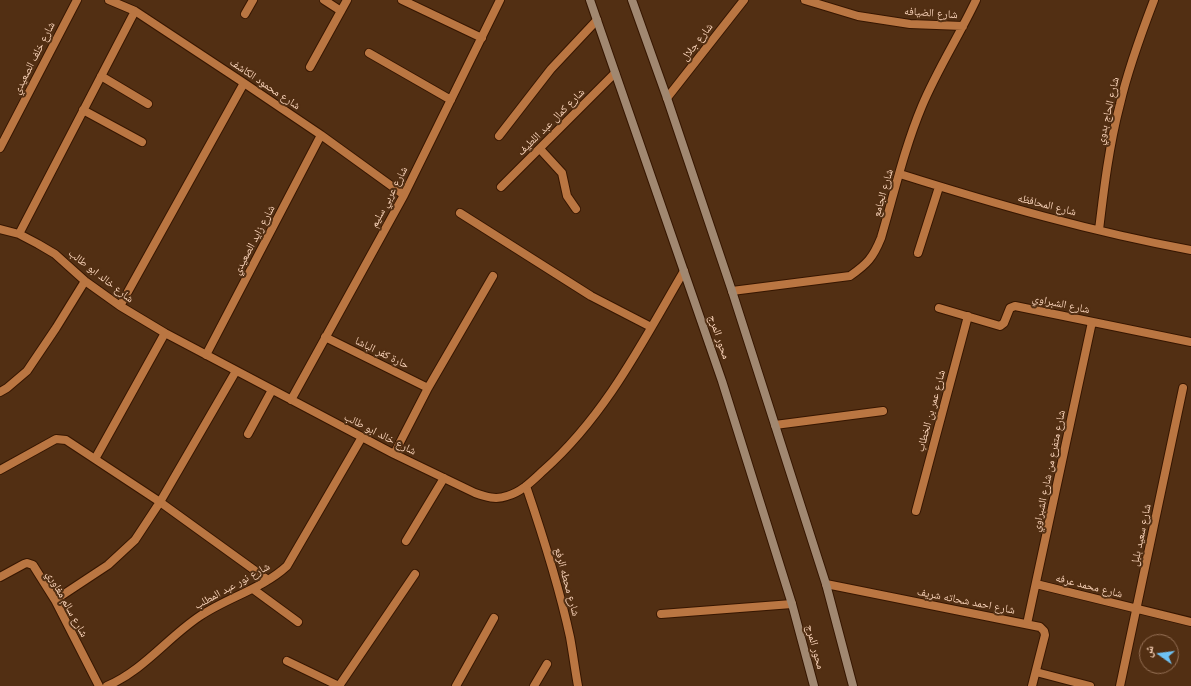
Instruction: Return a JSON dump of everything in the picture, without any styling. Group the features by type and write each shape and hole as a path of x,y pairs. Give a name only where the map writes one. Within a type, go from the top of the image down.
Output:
{"main road":[{"name":"محور المرج","path":"590,0 727,396 792,604 814,686"},
{"path":"632,0 667,98 732,291 826,584 853,686"}],"street":[{"name":"شارع خلف الصعيدي","path":"0,148 77,0"},
{"name":"شارع محمود الكاشف","path":"109,0 135,11 244,83 321,135 404,195"},
{"path":"245,14 253,0"},
{"path":"324,0 341,11"},
{"path":"310,67 347,0"},
{"path":"402,0 482,38"},
{"name":"شارع عربي سليم","path":"291,400 404,195 500,0"},
{"name":"شارع جلال","path":"667,98 744,0"},
{"name":"شارع الضيافه","path":"805,0 858,16 910,24 963,26"},
{"name":"شارع الجامع","path":"732,291 850,276 864,267 875,254 911,135 922,105 976,0"},
{"name":"شارع الحاج بدوي","path":"1099,230 1107,166 1120,104 1138,42 1154,0"},
{"path":"19,234 135,11"},
{"path":"499,136 551,68 597,20"},
{"path":"369,54 451,100"},
{"name":"شارع كمال عبد اللطيف","path":"502,187 616,73"},
{"path":"101,76 148,104"},
{"path":"120,306 244,83"},
{"path":"83,110 142,142"},
{"name":"شارع زايد الصعيدي","path":"206,355 321,135"},
{"path":"540,149 562,173 567,196 576,209"},
{"name":"شارع المحافظه","path":"900,174 1018,210 1099,230 1191,250"},
{"path":"918,253 939,187"},
{"path":"460,213 591,296 651,327"},
{"name":"شارع خالد ابو طالب","path":"0,229 19,234 55,254 85,281 120,306 165,333 394,454 485,497 496,498 517,492 526,486 553,462 602,407 623,376 684,271"},
{"path":"394,454 428,388 493,276"},
{"path":"0,392 27,371 85,281"},
{"name":"شارع الشبراوي","path":"939,308 1000,326 1003,324 1010,308 1015,306 1191,342"},
{"name":"شارع عمر بن الخطاب","path":"916,511 968,316"},
{"name":"شارع متفرع من شارع الشبراوي","path":"1028,624 1092,322"},
{"path":"95,459 165,333"},
{"name":"حارة كفر الباشا","path":"325,337 428,388"},
{"path":"55,600 108,565 135,540 160,502 236,371"},
{"name":"شارع سعيد بلبل","path":"1120,686 1183,388"},
{"path":"248,434 272,390"},
{"path":"775,425 883,411"},
{"name":"شارع نور عبد المطلب","path":"107,686 130,674 199,616 228,599 253,589 278,574 287,566 362,437"},
{"path":"0,470 56,439 66,440 160,502 268,580"},
{"path":"406,541 444,478"},
{"name":"شارع محطه الرفع","path":"526,486 542,531 558,584 578,686"},
{"name":"شارع سالم مغاوري","path":"0,577 24,564 30,564 35,568 55,600 99,686"},
{"path":"287,661 339,686 415,574"},
{"name":"شارع احمد شحاته شريف","path":"826,584 1040,627 1044,631 1045,635 1032,686"},
{"name":"شارع محمد عرفه","path":"1036,584 1191,622"},
{"path":"253,589 298,622"},
{"path":"661,614 792,604"},
{"path":"456,686 494,618"},
{"path":"534,686 547,664"},
{"path":"1036,672 1090,686"}]}
